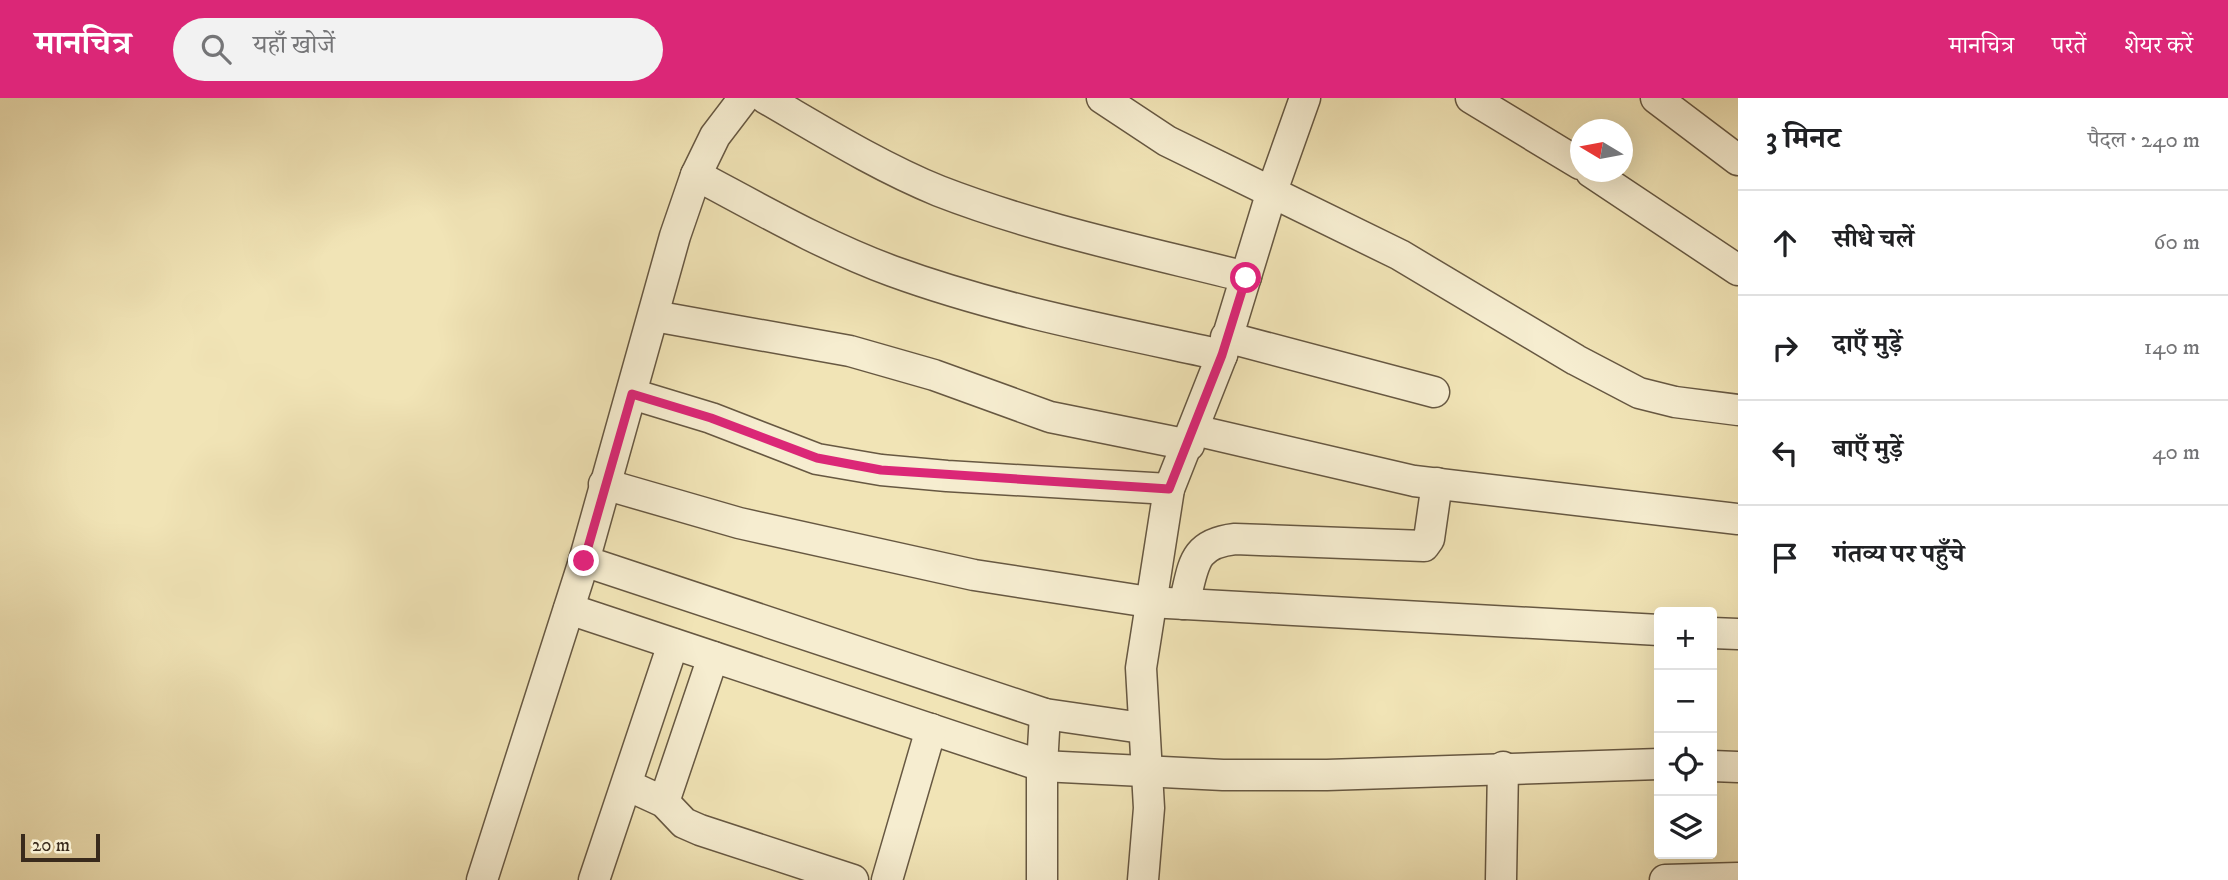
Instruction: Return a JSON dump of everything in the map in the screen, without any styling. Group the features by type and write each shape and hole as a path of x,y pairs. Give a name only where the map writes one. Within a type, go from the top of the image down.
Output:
{"street":[{"path":"482,880 584,561 675,236 696,175 715,136 744,98"},
{"path":"765,98 858,153 938,190 1043,226 1246,278"},
{"path":"1102,98 1167,141 1400,256 1576,360 1639,393 1675,402 1738,410"},
{"path":"1143,880 1148,852 1141,668 1149,602 1169,489 1192,437 1224,346 1272,191 1305,98"},
{"path":"1471,98 1570,158"},
{"path":"1656,98 1738,160"},
{"path":"696,175 827,243 890,271 983,302 1224,346 1434,392"},
{"path":"1606,182 1738,270"},
{"path":"653,316 850,351 934,374 1050,417 1192,437 1437,483 1738,519"},
{"path":"632,394 711,418 817,458 881,470 1169,489"},
{"path":"1184,604 1196,559 1204,547 1216,541 1235,539 1424,546 1429,539 1437,483"},
{"path":"604,484 739,523 974,575 1149,602 1654,630"},
{"path":"584,561 1045,714 1142,728"},
{"path":"569,609 1042,766 1146,772 1328,775 1503,767 1654,764"},
{"path":"1717,633 1738,634"},
{"path":"594,880 673,644"},
{"path":"664,802 713,657"},
{"path":"1042,880 1045,714"},
{"path":"887,880 931,729"},
{"path":"1717,766 1738,767"},
{"path":"1501,880 1503,767"},
{"path":"627,785 664,802 684,822 700,830 853,880"},
{"path":"1665,880 1738,878"}],"route":[{"path":"584,561 632,394 711,418 817,458 881,470 1169,489 1189,445 1222,355 1246,278"}]}
